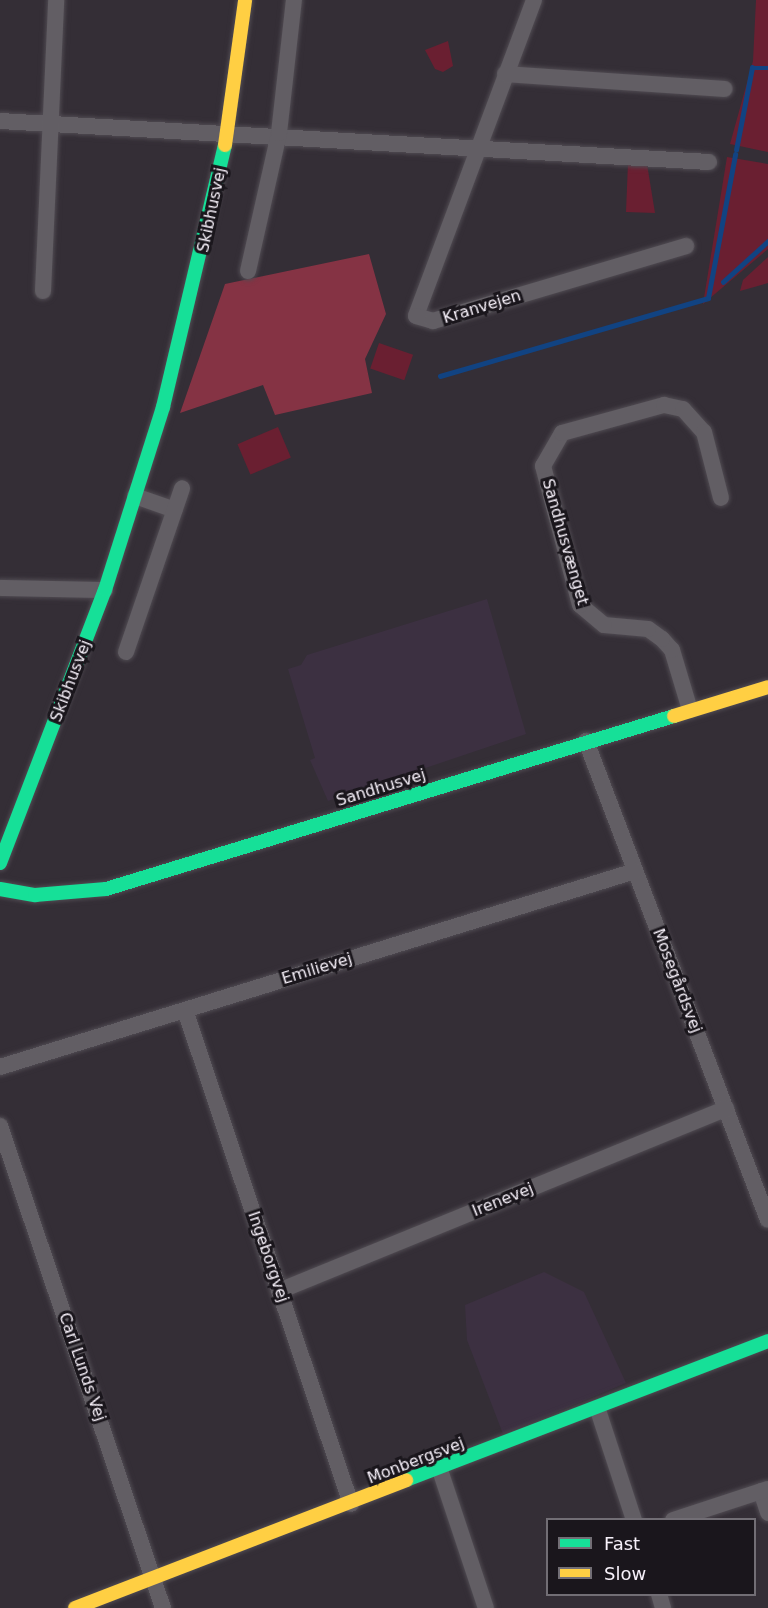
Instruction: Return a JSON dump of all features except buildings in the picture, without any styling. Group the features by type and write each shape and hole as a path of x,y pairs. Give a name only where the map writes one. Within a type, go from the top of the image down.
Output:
{"street":[{"path":"43,291 56,0"},
{"name":"Skibhusvej","path":"0,863 105,590 194,298 228,130 245,0"},
{"path":"248,271 279,134 294,0"},
{"name":"Kranvejen","path":"534,0 477,147 416,316 433,321 686,246"},
{"path":"505,74 724,89"},
{"path":"0,121 228,130 709,162"},
{"name":"Sandhusvænget","path":"690,710 672,650 662,639 648,628 604,625 580,605 543,466 562,433 664,405 683,409 704,432 722,498"},
{"path":"126,652 183,488"},
{"path":"135,496 175,510"},
{"path":"0,588 105,590"},
{"name":"Sandhusvej","path":"0,889 35,895 106,889 768,687"},
{"name":"Mosegårdsvej","path":"586,741 768,1220"},
{"name":"Emilievej","path":"0,1067 635,871"},
{"name":"Ingeborgvej","path":"185,1010 351,1504"},
{"name":"Irenevej","path":"279,1291 726,1109"},
{"name":"Carl Lunds Vej","path":"0,1126 163,1608"},
{"name":"Monbergsvej","path":"75,1608 598,1410 768,1341"},
{"path":"598,1410 633,1518"},
{"path":"440,1470 486,1608"},
{"path":"679,1518 764,1490 768,1513"}],"shaded area":[{"path":"756,0 768,0 768,152 730,144 753,61"},
{"path":"448,41 453,66 443,72 435,69 425,50"},
{"path":"727,157 768,164 768,249 703,304"},
{"path":"628,163 647,164 655,213 626,212"},
{"path":"369,254 386,314 365,359 372,393 275,415 263,385 180,413 225,284"},
{"path":"768,257 768,283 740,291 743,280"},
{"path":"379,343 413,355 404,380 370,369"},
{"path":"278,427 291,457 250,475 237,444"},
{"path":"487,599 526,734 328,801 310,760 315,758 288,669 301,665 307,655"},
{"path":"544,1272 584,1292 626,1383 503,1434 467,1340 465,1305"}],"waterway":[{"path":"736,150 752,68 768,68"},
{"path":"440,376 708,298 735,155"},
{"path":"723,282 768,241"}],"traffic: fast":[{"path":"0,863 105,590 163,407 225,145"},
{"path":"0,889 35,895 106,889 674,716"},
{"path":"406,1480 768,1341"}],"traffic: slow":[{"path":"225,145 245,0"},
{"path":"674,716 768,687"},
{"path":"75,1608 406,1480"}]}
